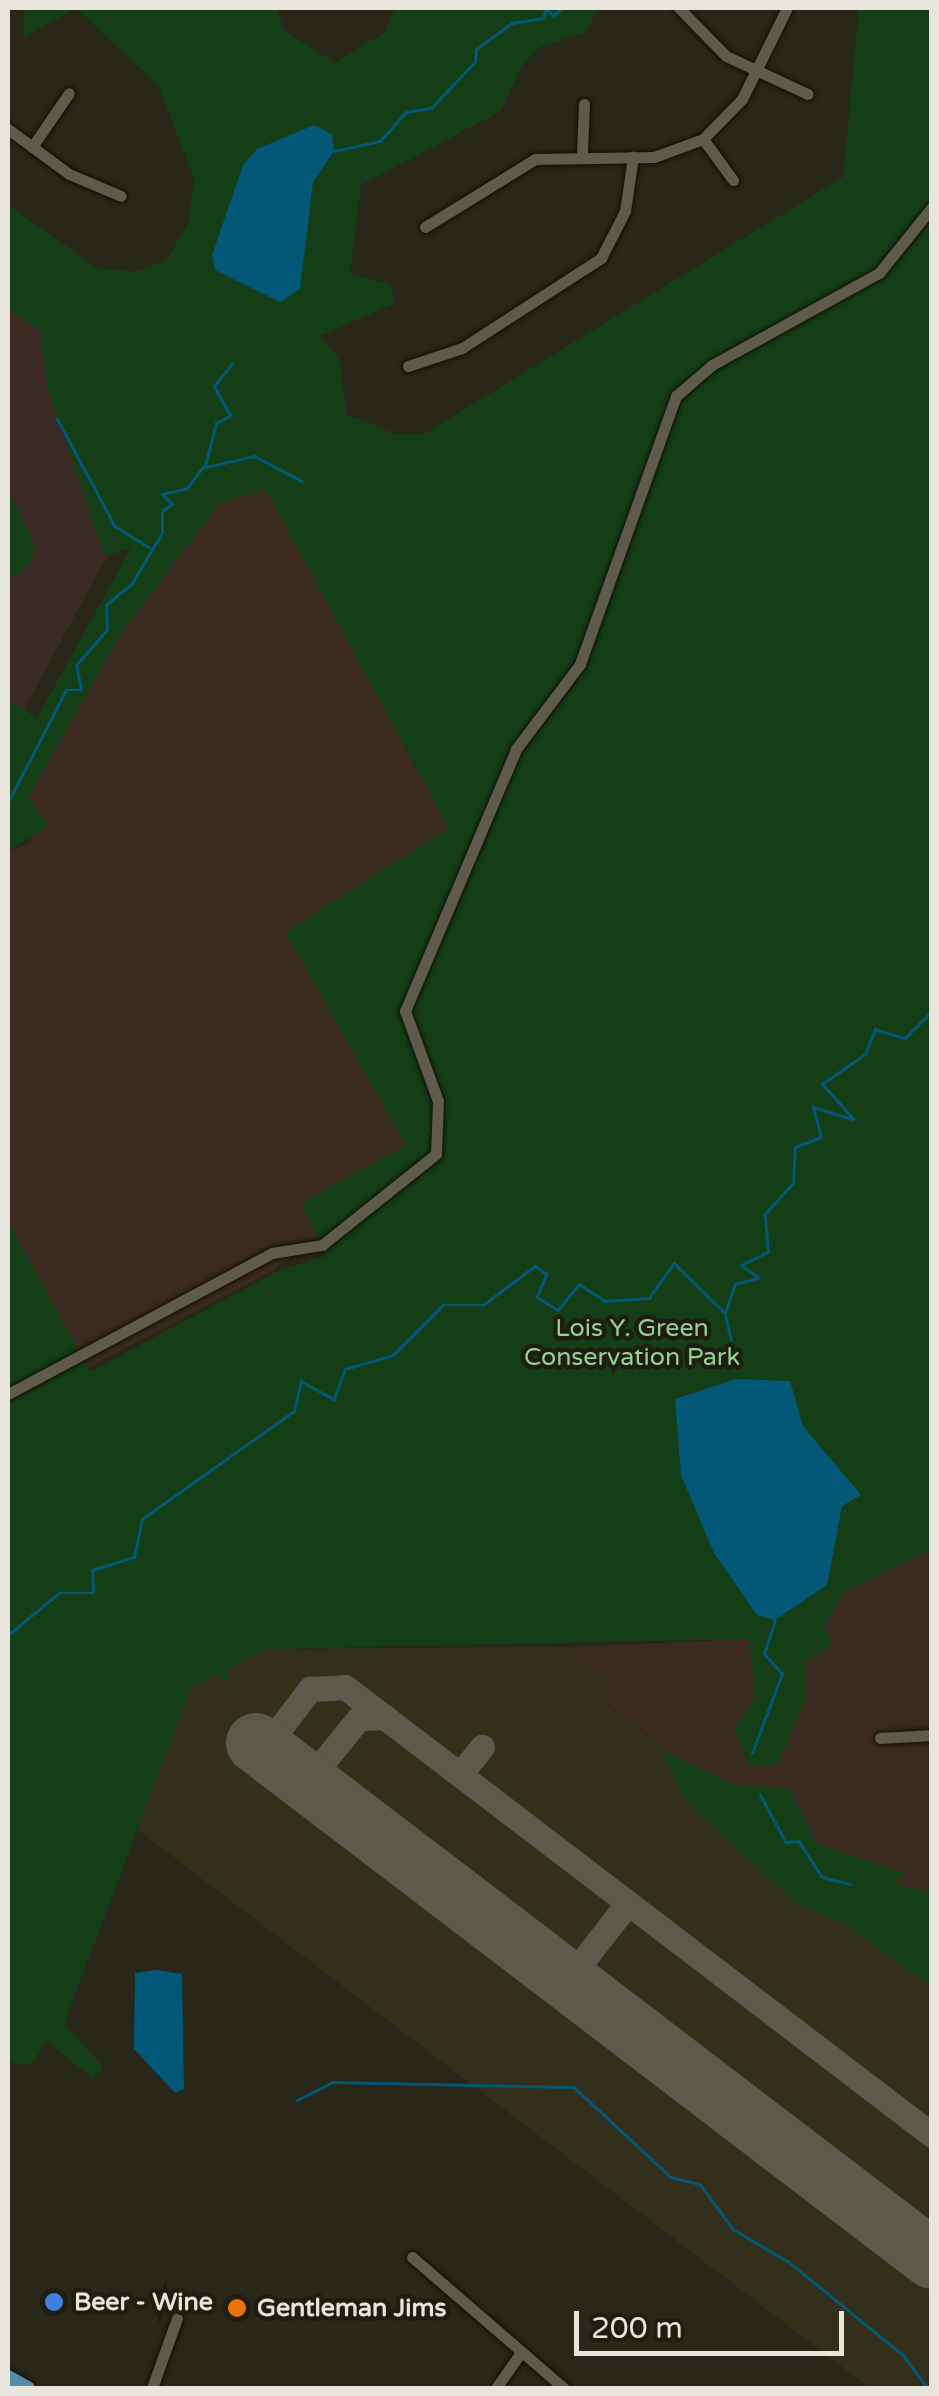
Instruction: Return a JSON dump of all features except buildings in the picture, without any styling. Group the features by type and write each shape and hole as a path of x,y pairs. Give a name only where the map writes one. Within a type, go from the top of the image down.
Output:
{"main road":[{"path":"8,2377 28,2388"}],"street":[{"path":"679,8 754,73 808,94"},
{"path":"425,227 502,174 582,152 634,157 673,154 702,138 754,73 787,8"},
{"path":"32,146 69,93"},
{"path":"582,152 584,104"},
{"path":"8,129 121,196"},
{"path":"702,138 732,180"},
{"path":"408,366 462,348 601,258 626,211 634,157"},
{"path":"8,1394 272,1253 322,1244 436,1154 438,1101 405,1011 516,749 580,664 676,396 712,366 879,274 932,207"},
{"path":"880,1738 932,1736"},
{"path":"412,2258 518,2356 564,2388"},
{"path":"152,2388 177,2318"},
{"path":"496,2388 518,2356"}],"shaded area":[{"path":"8,310 213,396 101,567 8,739"},
{"path":"266,490 449,829 418,1160 272,1271 32,1397 8,1347 8,851 31,843 28,798 123,630 221,502"},
{"path":"931,1549 931,1892 891,1884 903,1873 818,1844 789,1788 736,1785 680,1760 604,1701 615,1687 564,1647 750,1639 755,1697 806,1698 804,1662 843,1593"},
{"path":"564,1647 616,1687 604,1702 698,1775 909,1890 931,1892 931,2388 870,2388 138,1830 190,1688 265,1649"}],"green space":[{"path":"25,8 76,8 23,38"},
{"name":"Lois Y. Green Conservation Park","path":"76,8 277,8 284,30 335,63 385,32 395,8 599,8 585,32 540,47 521,67 501,111 361,185 350,274 391,284 395,303 320,336 339,359 347,414 396,434 424,434 843,177 859,8 931,8 931,1549 843,1593 825,1626 834,1644 804,1663 806,1698 778,1764 748,1766 734,1729 755,1696 749,1639 265,1649 227,1670 229,1683 217,1674 191,1688 64,2024 103,2067 93,2079 47,2041 31,2065 8,2062 8,1221 90,1372 278,1271 326,1256 301,1203 406,1145 285,932 449,828 266,490 221,502 123,630 28,798 50,825 8,851 8,699 37,718 131,548 105,557 48,390 41,331 8,310 8,205 97,268 134,272 167,260 189,221 194,178 158,85","holes":["314,125 334,151 313,182 305,222 212,255 243,165 257,149"]},
{"path":"8,489 36,547 30,565 8,580"},
{"path":"660,1749 735,1785 789,1788 818,1844 905,1873 893,1884 931,1892 931,1986 844,1923 799,1906 687,1802"}],"water":[{"path":"314,125 332,134 334,151 313,182 300,289 280,302 215,270 212,255 243,165 257,149"},
{"path":"736,1379 790,1381 803,1426 861,1495 842,1506 827,1585 775,1620 757,1615 714,1553 681,1475 675,1399"},
{"path":"157,1970 182,1974 184,2089 175,2093 134,2049 135,1973"}],"waterway":[{"path":"334,151 380,141 406,112 431,108 475,62 476,49 512,23 543,18 546,8"},
{"path":"547,8 553,16 562,8"},
{"path":"205,466 216,423 230,416 214,386 232,364"},
{"path":"57,418 115,526 149,547"},
{"path":"8,802 66,690 81,690 76,665 107,630 106,605 132,583 162,533 162,511 172,504 162,494 187,488 202,468 254,456 302,481"},
{"path":"8,1635 59,1593 93,1593 92,1570 134,1557 142,1519 294,1411 301,1381 334,1399 345,1369 393,1355 443,1305 483,1305 535,1266 547,1274 537,1297 558,1310 579,1284 605,1301 649,1298 674,1263 725,1313 735,1284 758,1278 741,1265 768,1252 765,1214 793,1183 795,1147 821,1137 813,1107 853,1119 822,1084 865,1054 875,1029 905,1038 932,1011"},
{"path":"726,1316 731,1339"},
{"path":"752,1753 782,1674 764,1654 775,1620"},
{"path":"760,1794 786,1842 799,1841 822,1877 850,1884"},
{"path":"297,2100 333,2082 574,2087 671,2177 700,2184 733,2229 789,2262 903,2355 928,2388"}],"taxiway":[{"path":"264,1749 310,1689 345,1687 932,2135"},
{"path":"307,1782 359,1718 385,1717"},
{"path":"460,1774 482,1747"},
{"path":"567,1981 628,1903"}],"runway":[{"path":"256,1743 932,2259"}],"place":[{"name":"Beer - Wine","path":"54,2302"},
{"name":"Gentleman Jims","path":"237,2308"}]}
